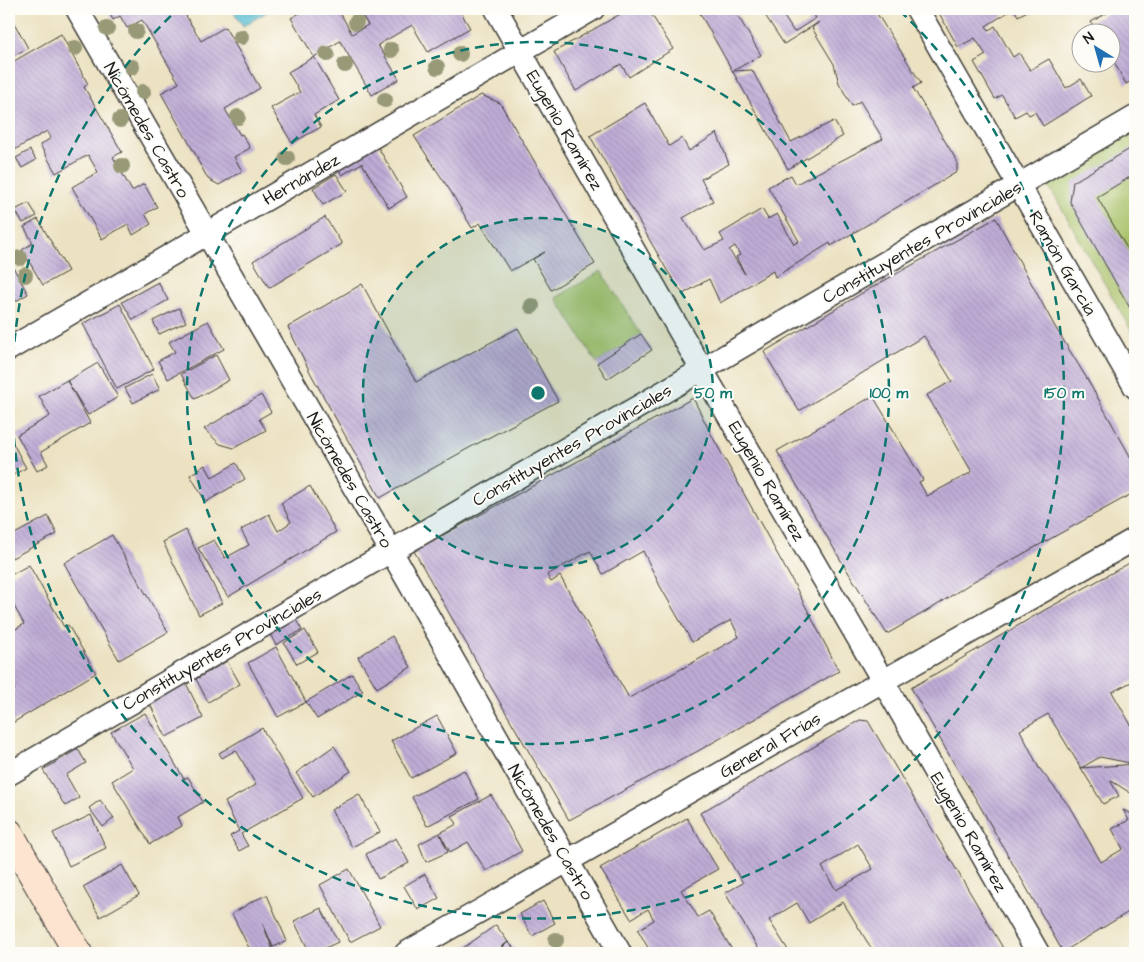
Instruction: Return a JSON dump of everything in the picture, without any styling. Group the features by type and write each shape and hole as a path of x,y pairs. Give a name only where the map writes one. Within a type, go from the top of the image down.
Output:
{"main road":[{"path":"9,833 78,953"}],"street":[{"name":"Nicómedes Castro","path":"77,9 391,551 620,953"},
{"name":"Eugenio Ramírez","path":"496,9 1038,953"},
{"name":"Hernández","path":"9,349 593,9"},
{"name":"Ramón García","path":"916,9 1135,386"},
{"name":"Constituyentes Provinciales","path":"9,774 1135,117"},
{"name":"General Frías","path":"406,953 1135,539"}],"green space":[{"path":"1135,129 1135,337 1046,181"},
{"path":"601,271 641,334 597,363 556,298"}],"water":[{"path":"240,9 272,9 243,26 234,12"}],"building":[{"path":"107,9 182,9 201,41 225,27 260,88 225,109 250,148 234,157 242,171 219,185 208,179 161,93 179,83 142,20 127,28 120,16 113,20"},
{"path":"307,9 338,9 352,34 368,25 358,9 459,9 470,28 428,52 412,25 378,45 399,79 372,95 340,41 314,57 291,18"},
{"path":"629,9 648,9 673,49 629,77 621,64 576,91 554,52"},
{"path":"734,9 761,55 733,71 752,70 791,142 834,121 843,136 788,169 698,10"},
{"path":"761,9 779,9 794,32 816,18 810,9 874,9 921,83 913,88 957,161 957,172 831,246 830,243 775,277 773,271 720,303 709,279 683,294 668,272 590,136 645,103 669,146 682,138 689,151 717,133 729,164 701,179 713,201 683,218 704,250 724,241 720,234 762,209 768,219 777,214 794,244 799,241 768,187 791,175 796,184 883,139 860,101 852,106 839,83 834,64 812,28 819,22 784,44","holes":["735,246 740,255 736,257 745,274 729,250"]},
{"path":"946,9 1013,9 986,26 989,30 995,26 1013,57 1019,53 1030,70 1049,59 1066,88 1081,79 1091,96 1043,126 1035,112 1029,115 1026,111 1015,117 1002,95 995,99 974,62 986,55 975,38 958,47 939,13"},
{"path":"1014,9 1031,9 1018,16"},
{"path":"1135,9 1135,79 1126,84 1120,72 1122,72 1122,22 1091,22 1112,10"},
{"path":"9,14 28,48 9,58"},
{"path":"61,34 88,84 84,87 122,152 113,157 132,191 144,184 157,207 145,214 151,224 133,235 128,224 102,239 72,187 98,172 88,155 56,173 40,145 51,138 47,131 9,153 9,130 14,127 9,117 9,64"},
{"path":"314,57 339,100 314,115 321,127 292,143 271,108 300,92 288,72"},
{"path":"481,95 500,103 595,264 551,290 533,259 545,252 510,271 480,223 472,228 414,136"},
{"path":"375,142 407,197 389,208 362,163 342,175 336,165"},
{"path":"1135,146 1135,174 1097,197 1135,262 1135,317 1070,202 1073,182"},
{"path":"30,150 36,160 22,168 16,158"},
{"path":"336,174 347,191 323,205 313,188"},
{"path":"29,203 37,216 23,223 15,210"},
{"path":"325,217 342,244 269,288 253,261"},
{"path":"996,218 1054,325 1086,377 1135,465 1135,492 974,581 887,634 840,559 777,451 873,396 923,480 919,482 927,496 972,472 927,395 952,381 924,336 799,411 764,352 864,292"},
{"path":"38,219 68,271 43,285 22,250 33,243 24,227"},
{"path":"9,260 28,294 9,305"},
{"path":"158,282 168,300 133,320 122,302"},
{"path":"362,284 416,382 518,328 558,401 380,498 311,374 288,327"},
{"path":"120,304 154,369 117,389 83,324"},
{"path":"179,308 186,322 159,334 153,321"},
{"path":"208,321 224,349 168,379 158,361 175,352 169,342"},
{"path":"641,334 652,350 607,379 597,363"},
{"path":"216,355 229,380 195,399 181,374"},
{"path":"98,363 118,397 88,415 67,381"},
{"path":"152,374 160,389 133,403 125,388"},
{"path":"67,380 90,423 41,452 48,465 37,471 17,435 50,416 39,396"},
{"path":"261,395 271,412 259,419 266,430 234,448 220,444 204,429"},
{"path":"693,398 839,671 698,751 569,820 414,551","holes":["590,551 603,574 643,551 660,586 692,642 731,620 739,637 629,698 560,576 551,582 547,575"]},
{"path":"9,436 26,468 9,477"},
{"path":"236,463 245,479 206,502 190,475 205,465 212,477"},
{"path":"310,486 336,532 228,597 198,548 214,540 225,558 249,545 241,530 269,514 278,531 291,522 281,503"},
{"path":"48,516 57,534 12,558 9,551 9,537"},
{"path":"186,530 222,603 199,615 163,542"},
{"path":"112,535 168,632 119,660 64,563"},
{"path":"1135,560 1135,680 1112,692 1135,732 1135,764 1100,757 1081,768 1048,714 1020,730 1039,768 1069,806 1101,862 1123,849 1112,829 1129,820 1123,810 1135,815 1135,908 1063,952 911,688"},
{"path":"29,565 64,627 68,625 96,673 9,725 9,694 15,690 9,681 9,653 12,652 9,646 9,633 24,624 9,597 9,576"},
{"path":"292,613 302,630 276,645 266,627"},
{"path":"305,630 318,652 297,664 284,643"},
{"path":"392,636 411,667 377,688 358,657"},
{"path":"276,647 306,702 278,717 248,663"},
{"path":"227,661 240,684 208,702 196,679"},
{"path":"352,674 363,691 317,719 306,702"},
{"path":"186,683 203,718 166,737 149,702"},
{"path":"145,713 184,779 188,777 203,802 178,817 182,826 150,844 112,781 133,768 111,732"},
{"path":"437,716 457,753 411,778 391,741"},
{"path":"860,720 868,721 1006,953 874,953 843,902 809,923 797,903 769,920 790,953 761,953 725,893 743,883 700,813","holes":["858,844 873,869 836,890 822,867"]},
{"path":"262,728 303,798 241,834 248,846 239,851 230,836 239,831 225,802 256,785 236,750 222,758 219,753"},
{"path":"334,746 351,771 313,797 296,773"},
{"path":"78,749 86,763 66,775 79,798 65,806 43,770"},
{"path":"1135,764 1132,794 1110,780 1119,796 1103,804 1081,768"},
{"path":"464,770 479,799 427,826 412,797"},
{"path":"359,794 380,832 352,847 331,810"},
{"path":"491,795 522,851 486,871 468,842 450,852 440,834 448,852 426,862 419,844 457,824 452,816"},
{"path":"100,800 114,818 103,827 89,808"},
{"path":"91,815 106,848 69,866 53,833"},
{"path":"687,818 718,869 681,890 698,917 709,911 734,953 651,953 638,930 654,920 648,909 631,919 600,868"},
{"path":"396,838 409,863 378,879 366,854"},
{"path":"122,865 139,895 100,917 83,887"},
{"path":"349,869 380,926 350,942 320,885"},
{"path":"425,874 439,898 418,910 404,886"},
{"path":"267,895 287,941 273,947 263,924 274,953 243,953 250,950 232,914"},
{"path":"543,901 555,923 532,936 520,914"},
{"path":"321,908 338,942 315,953 310,953 294,921"},
{"path":"496,925 508,942 493,953 456,953"},
{"path":"508,942 519,953 497,953"}]}
